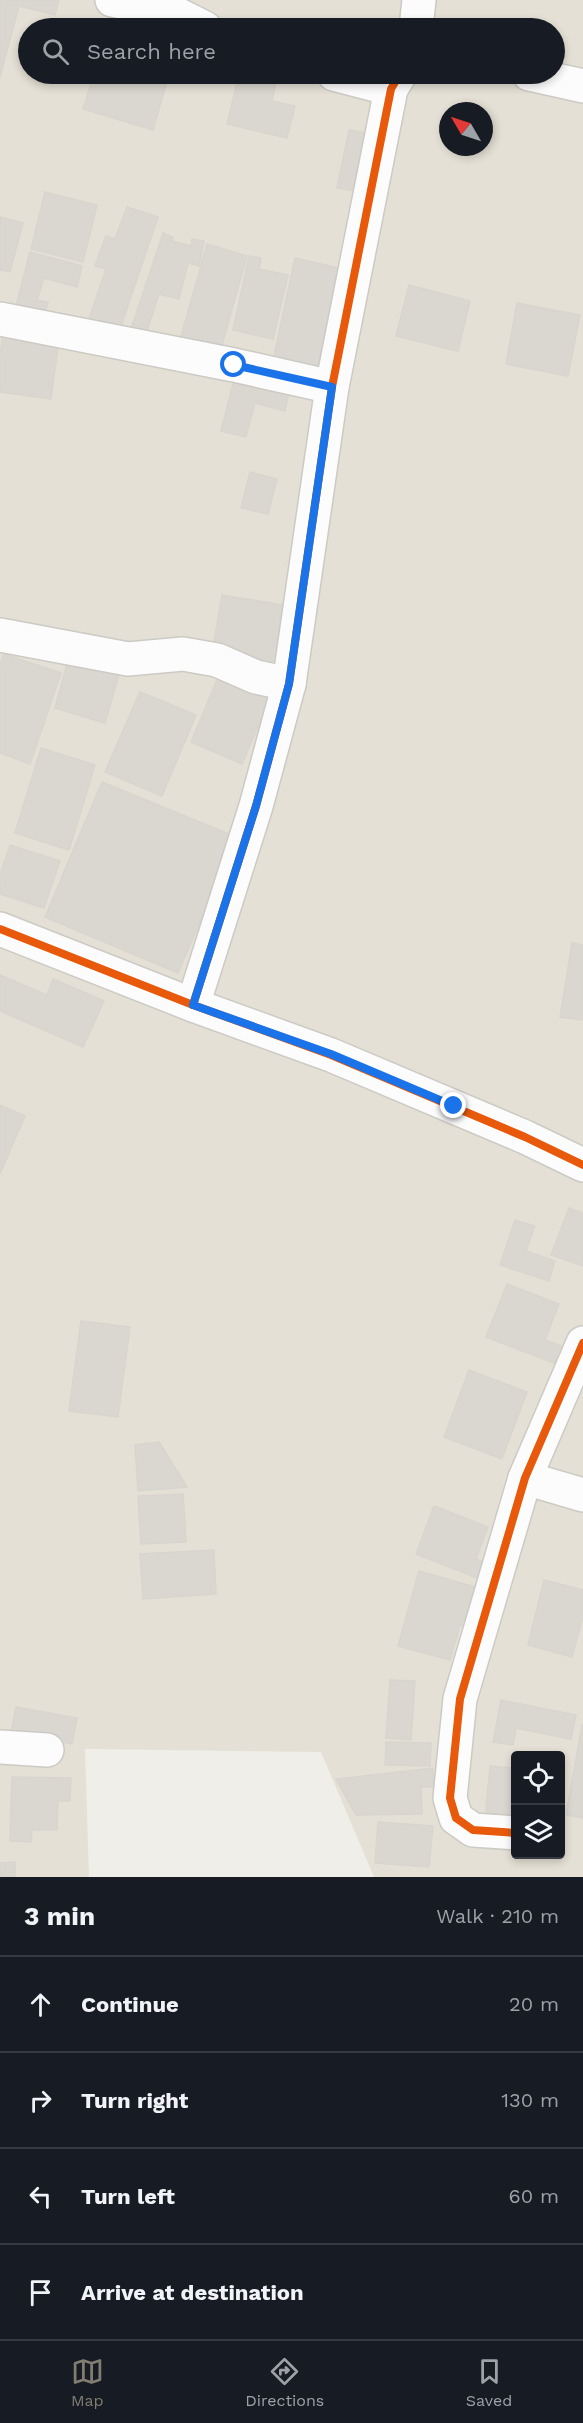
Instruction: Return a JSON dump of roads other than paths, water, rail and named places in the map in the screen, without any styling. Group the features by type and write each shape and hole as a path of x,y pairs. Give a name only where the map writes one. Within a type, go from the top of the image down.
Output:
{"street":[{"path":"112,0 185,18"},
{"path":"418,18 419,0"},
{"path":"565,82 583,86"},
{"path":"193,1005 256,806 289,684 332,387 394,84"},
{"path":"0,319 234,365 332,387"},
{"path":"0,635 128,659 183,654 217,660 256,676 289,684"},
{"path":"0,929 193,1005 331,1054 525,1137 583,1165"},
{"path":"511,1833 473,1830 456,1818 450,1798 460,1699 525,1478 583,1342"},
{"path":"525,1478 583,1495"},
{"path":"0,1747 47,1750"}]}
